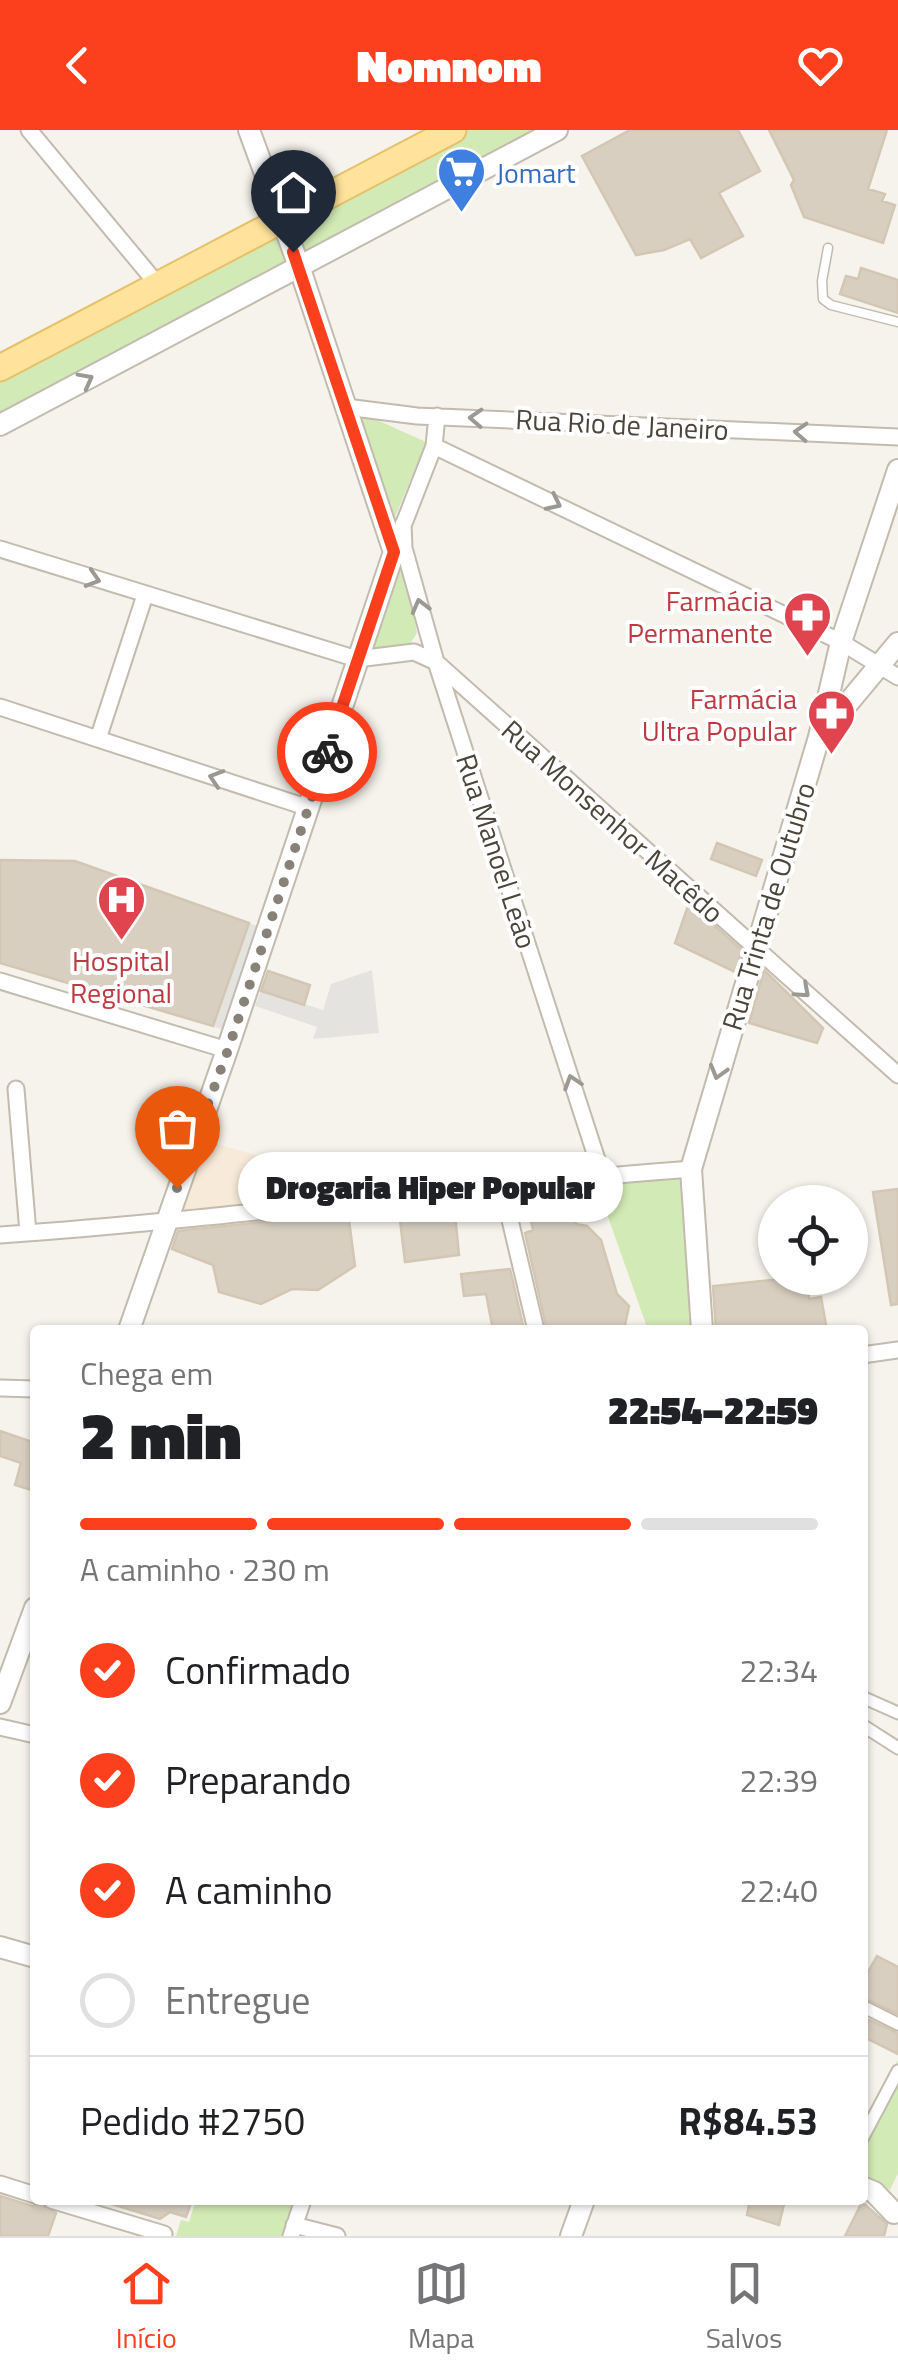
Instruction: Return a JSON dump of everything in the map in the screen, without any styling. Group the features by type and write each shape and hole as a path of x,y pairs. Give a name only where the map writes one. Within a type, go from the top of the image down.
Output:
{"main road":[{"path":"0,367 453,130"}],"street":[{"path":"29,130 158,286"},
{"path":"249,130 300,269 394,552"},
{"path":"0,425 557,130"},
{"name":"Rua Rio de Janeiro","path":"346,406 438,416 898,436"},
{"path":"131,1325 228,1050 403,524 434,446 438,416"},
{"path":"434,446 840,642 898,677"},
{"name":"Rua Trinta de Outubro","path":"691,1168 819,738 840,642 898,470"},
{"name":"Rua Manoel Leão","path":"403,524 404,548 436,662 602,1175"},
{"path":"0,550 357,659"},
{"path":"98,739 145,595"},
{"path":"819,738 898,643"},
{"name":"Rua Monsenhor Macêdo","path":"357,659 414,652 436,662 898,1075"},
{"path":"0,708 309,808"},
{"path":"0,981 228,1050"},
{"path":"16,1089 28,1233"},
{"path":"0,1235 164,1223 691,1168 702,1325"},
{"path":"502,1186 535,1325"},
{"path":"868,1354 898,1350"},
{"path":"0,1388 30,1389"},
{"path":"0,1703 30,1622"},
{"path":"868,1701 898,1714"},
{"path":"0,1727 30,1734"},
{"path":"868,1729 898,1748"},
{"path":"0,1947 30,1956"},
{"path":"868,2009 898,2024"},
{"path":"868,2127 898,2071"},
{"path":"0,2184 30,2193"},
{"path":"868,2190 897,2210 889,2236"},
{"path":"68,2205 164,2234"},
{"path":"300,2205 292,2231 337,2236"},
{"path":"571,2236 582,2205"}],"lane":[{"path":"828,248 822,282 824,299 831,305 898,322"}],"shaded area":[{"path":"249,923 263,928 230,1032 213,1026"},
{"path":"372,970 379,1033 313,1039 317,1027 255,1006 261,990 323,1010 331,984"},
{"path":"206,1141 260,1156 260,1206 180,1210"}],"green space":[{"path":"453,130 557,130 0,425 0,368"},
{"path":"357,411 426,442 395,517"},
{"path":"400,542 417,633 410,644 368,649"},
{"path":"684,1176 695,1325 646,1325 596,1183"},
{"path":"898,2060 898,2173 890,2190 868,2178 868,2117"},
{"path":"194,2205 292,2205 283,2236 176,2236 181,2220 189,2222"}],"building":[{"path":"630,130 738,130 760,171 719,193 743,236 701,258 690,239 664,250 636,255 582,156"},
{"path":"769,130 887,130 868,189 885,194 882,201 895,205 883,243 804,217 791,185 794,180"},
{"path":"861,268 898,280 898,313 840,294 846,276 858,279"},
{"path":"717,843 762,860 756,876 711,859"},
{"name":"Hospital Regional","path":"0,860 75,861 249,923 213,1026 0,963"},
{"path":"689,903 742,950 735,972 675,943"},
{"path":"764,970 823,1028 817,1043 749,1023"},
{"path":"268,971 310,985 304,1005 261,991"},
{"path":"898,1189 898,1304 891,1305 873,1192"},
{"path":"570,1191 576,1224 587,1226 601,1240 617,1294 629,1306 625,1325 546,1325 525,1233 533,1230 526,1197"},
{"path":"348,1213 355,1266 318,1290 292,1289 261,1304 219,1292 213,1265 172,1249 178,1231"},
{"path":"455,1214 459,1255 405,1262 400,1220"},
{"path":"510,1269 523,1325 492,1325 486,1294 464,1296 461,1274"},
{"path":"758,1281 758,1295 821,1297 826,1325 716,1325 713,1286"},
{"path":"0,1431 30,1441 30,1490 15,1485 21,1463 0,1456"},
{"path":"877,1956 898,1967 898,2014 868,2000 868,1972"},
{"path":"868,2022 898,2033 898,2054 868,2039"},
{"path":"0,2196 32,2206 43,2205 56,2213 48,2236 0,2236"},
{"path":"114,2205 190,2205 186,2217 170,2212 160,2219"},
{"path":"749,2205 784,2205 779,2225 747,2215"},
{"path":"860,2205 887,2224 884,2236 845,2236"}],"way so far":[{"path":"177,1188 228,1050 327,752"}],"place":[{"name":"Jomart","path":"461,214"},
{"name":"Farmácia Permanente","path":"808,658"},
{"name":"Farmácia Ultra Popular","path":"832,756"},
{"name":"Hospital Regional","path":"121,942"},
{"name":"Drogaria Hiper Popular","path":"177,1188"}],"route":[{"path":"293,252 394,552 327,752"}]}
